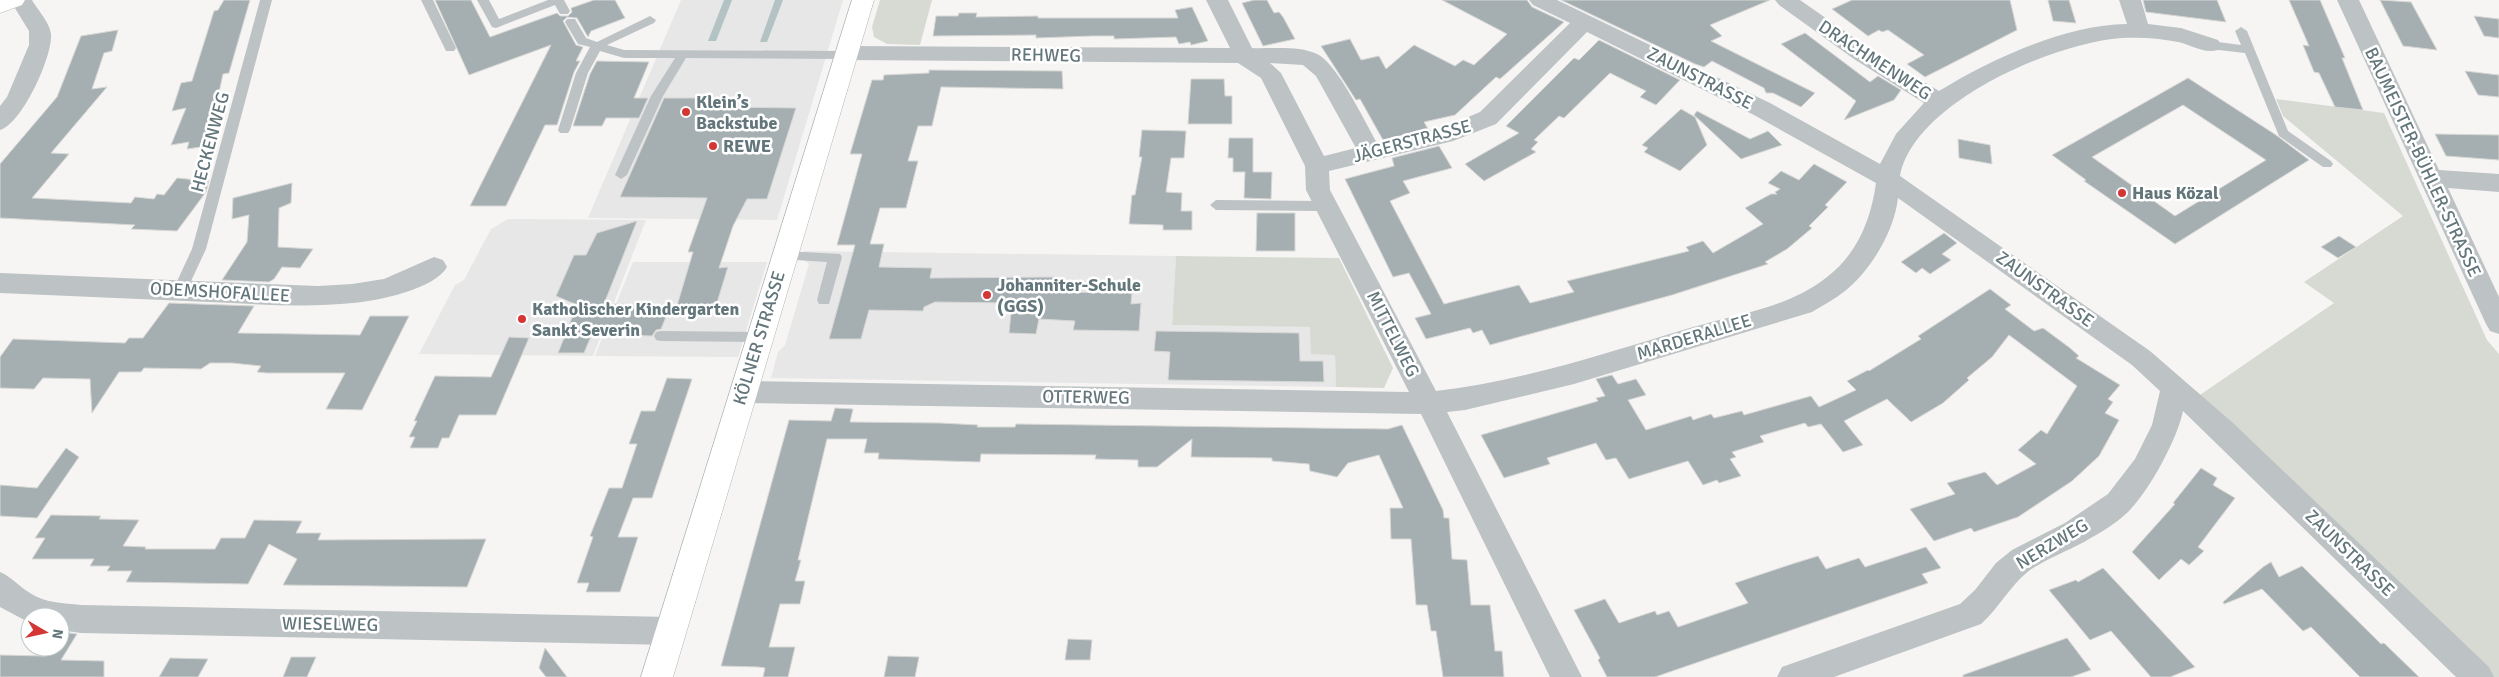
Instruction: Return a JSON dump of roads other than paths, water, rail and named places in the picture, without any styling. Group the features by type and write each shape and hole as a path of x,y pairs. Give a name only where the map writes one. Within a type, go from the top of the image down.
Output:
{"street":[{"path":"0,6 14,0"},
{"path":"0,122 17,100 40,45 40,31 21,0"},
{"name":"KÖLNER STRASSE","path":"657,677 863,0"},
{"path":"1217,0 1245,57"},
{"name":"ZAUNSTRASSE","path":"1540,0 1762,109 1888,179 2141,358 2230,438 2478,677"},
{"name":"DRACHMENWEG","path":"1786,0 1862,54 1940,102"},
{"path":"2130,0 2140,32"},
{"name":"BAUMEISTER-BÜHLER-STRASSE","path":"2348,0 2499,324"},
{"name":"JÄGERSTRASSE","path":"1317,166 1453,133 1488,118 1585,21"},
{"name":"MARDERALLEE","path":"1429,403 1465,399 1574,373 1803,305 1836,284 1854,267 1872,238 1884,210 1888,179 1895,155 1923,119 1940,102 1996,70 2050,46 2107,34 2140,32 2193,38 2210,46"},
{"name":"REHWEG","path":"847,54 1296,56 1317,63 1370,152"},
{"name":"MITTELWEG","path":"1245,57 1270,73 1317,166 1318,190 1429,403 1566,677"},
{"path":"2430,178 2499,183"},
{"name":"ODEMSHOFALLEE","path":"0,283 298,296 342,295 382,291 409,282 434,267"},
{"name":"NERZWEG","path":"1793,677 1970,614 1986,600 2006,572 2022,559 2075,532 2118,503 2145,467 2166,424 2174,388"},
{"name":"OTTERWEG","path":"743,392 1429,403"},
{"name":"WIESELWEG","path":"0,586 8,597 43,615 94,620 671,631"}],"lane":[{"name":"HECKENWEG","path":"180,290 199,249 266,0"},
{"path":"427,0 450,48"},
{"path":"483,0 496,24 558,0 564,11"},
{"path":"564,130 572,112 585,66 597,47 650,20"},
{"path":"570,22 582,41 624,54 847,54"},
{"path":"2242,31 2248,50 2283,133 2327,164"},
{"path":"2210,46 2248,50"},
{"path":"621,175 657,96 683,54"},
{"path":"1216,205 1317,206 1326,204"},
{"path":"784,256 835,257 824,300"},
{"path":"660,336 759,337"}],"place":[{"name":"Klein’s Backstube","path":"686,112"},
{"name":"REWE","path":"713,146"},
{"name":"Haus Közal","path":"2122,193"},
{"name":"Johanniter-Schule (GGS)","path":"987,295"},
{"name":"Katholischer Kindergarten Sankt Severin","path":"522,319"}]}
